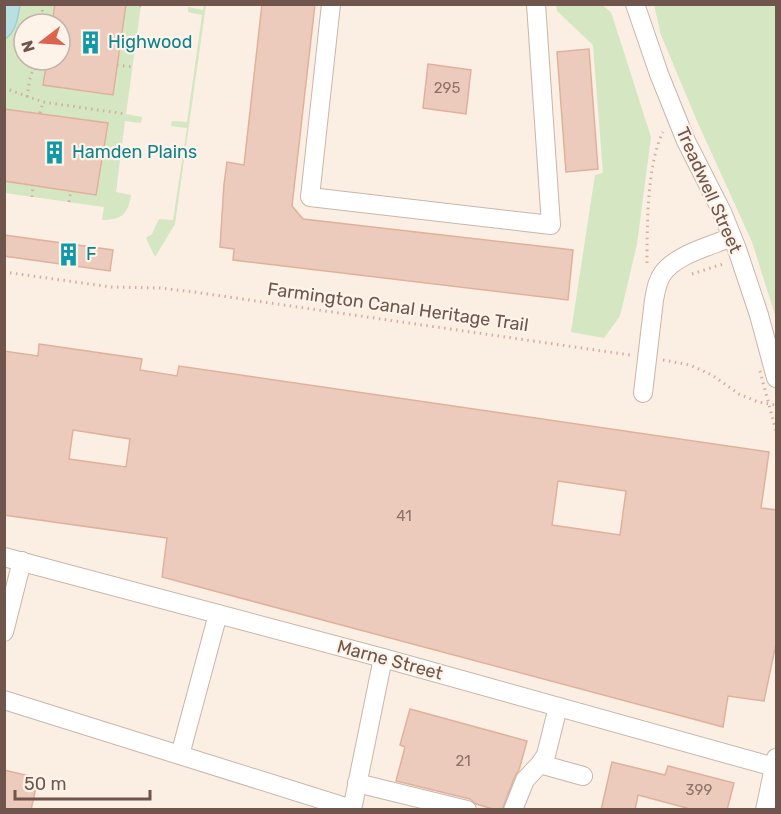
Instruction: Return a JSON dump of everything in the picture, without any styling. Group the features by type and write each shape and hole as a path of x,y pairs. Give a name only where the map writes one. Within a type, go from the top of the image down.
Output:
{"street":[{"path":"332,4 310,197 551,225 536,4"},
{"name":"Treadwell Street","path":"635,4 659,74 686,141 712,191 724,240 751,289 770,373"},
{"path":"643,393 656,285 662,274 672,264 687,255 724,240"},
{"path":"4,632 13,559"},
{"name":"Marne Street","path":"13,559 558,707 775,762"},
{"path":"180,755 218,614"},
{"path":"4,700 352,809 383,658"},
{"path":"513,810 525,780 546,755 558,707"},
{"path":"765,810 775,762"},
{"path":"540,764 584,776"},
{"path":"357,783 466,810"}],"path":[{"path":"134,4 141,6"},
{"path":"117,65 133,67"},
{"path":"27,97 32,72"},
{"path":"4,88 43,102 126,114"},
{"path":"40,113 43,102"},
{"path":"647,268 651,186 658,141 663,132"},
{"path":"32,197 33,185"},
{"path":"69,202 71,191"},
{"path":"685,278 723,265 724,240"},
{"name":"Farmington Canal Heritage Trail","path":"4,272 111,287 160,288 194,292 690,364 712,375 739,394 758,402 777,405"},
{"path":"770,373 777,432"}],"green space":[{"path":"5,5 55,5 54,12 12,12 12,72 46,72 44,85 112,95 126,5 141,5 126,114 142,117 141,123 125,121 116,192 131,195 123,215 115,219 102,220 104,207 5,193 5,181 33,185 108,123 5,109"},
{"path":"206,5 175,224 155,257 146,238 152,234 159,219 173,220 187,128 171,126 172,121 187,122 202,15 188,12 188,7 203,10"},
{"path":"556,5 602,5 611,12 651,137 637,244 620,316 604,338 571,332 595,175 603,173 593,45 557,11"},
{"path":"654,5 776,5 776,318 752,242 661,35"}],"water":[{"path":"5,4 20,5 19,12 12,12 12,32 5,39"}],"building":[{"name":"Highwood","path":"55,4 126,4 113,95 43,85 45,72 72,72 72,12 54,12"},
{"path":"262,4 315,4 292,206 303,219 573,250 568,300 233,260 234,249 220,247 224,184 227,162 244,165"},
{"path":"589,49 598,169 566,172 557,52"},
{"path":"428,64 471,70 466,114 423,108"},
{"name":"Hamden Plains","path":"4,109 108,123 96,195 4,181"},
{"name":"F","path":"4,235 113,250 110,271 4,256"},
{"path":"39,344 142,359 140,370 177,376 179,366 769,452 761,508 777,510 777,639 764,701 728,696 723,727 162,577 167,538 4,515 4,351 38,356","holes":["73,430 130,439 126,467 69,459","558,481 626,491 620,535 552,525"]},
{"path":"410,709 527,741 519,770 502,810 476,804 470,799 396,781 405,747 400,745"},
{"path":"612,762 665,775 668,766 734,783 727,810 694,810 638,795 635,810 601,810"},
{"path":"4,770 38,778 31,810 4,810"}],"place":[{"name":"Highwood","path":"90,42"},
{"name":"Hamden Plains","path":"54,152"},
{"name":"F","path":"68,254"}]}
